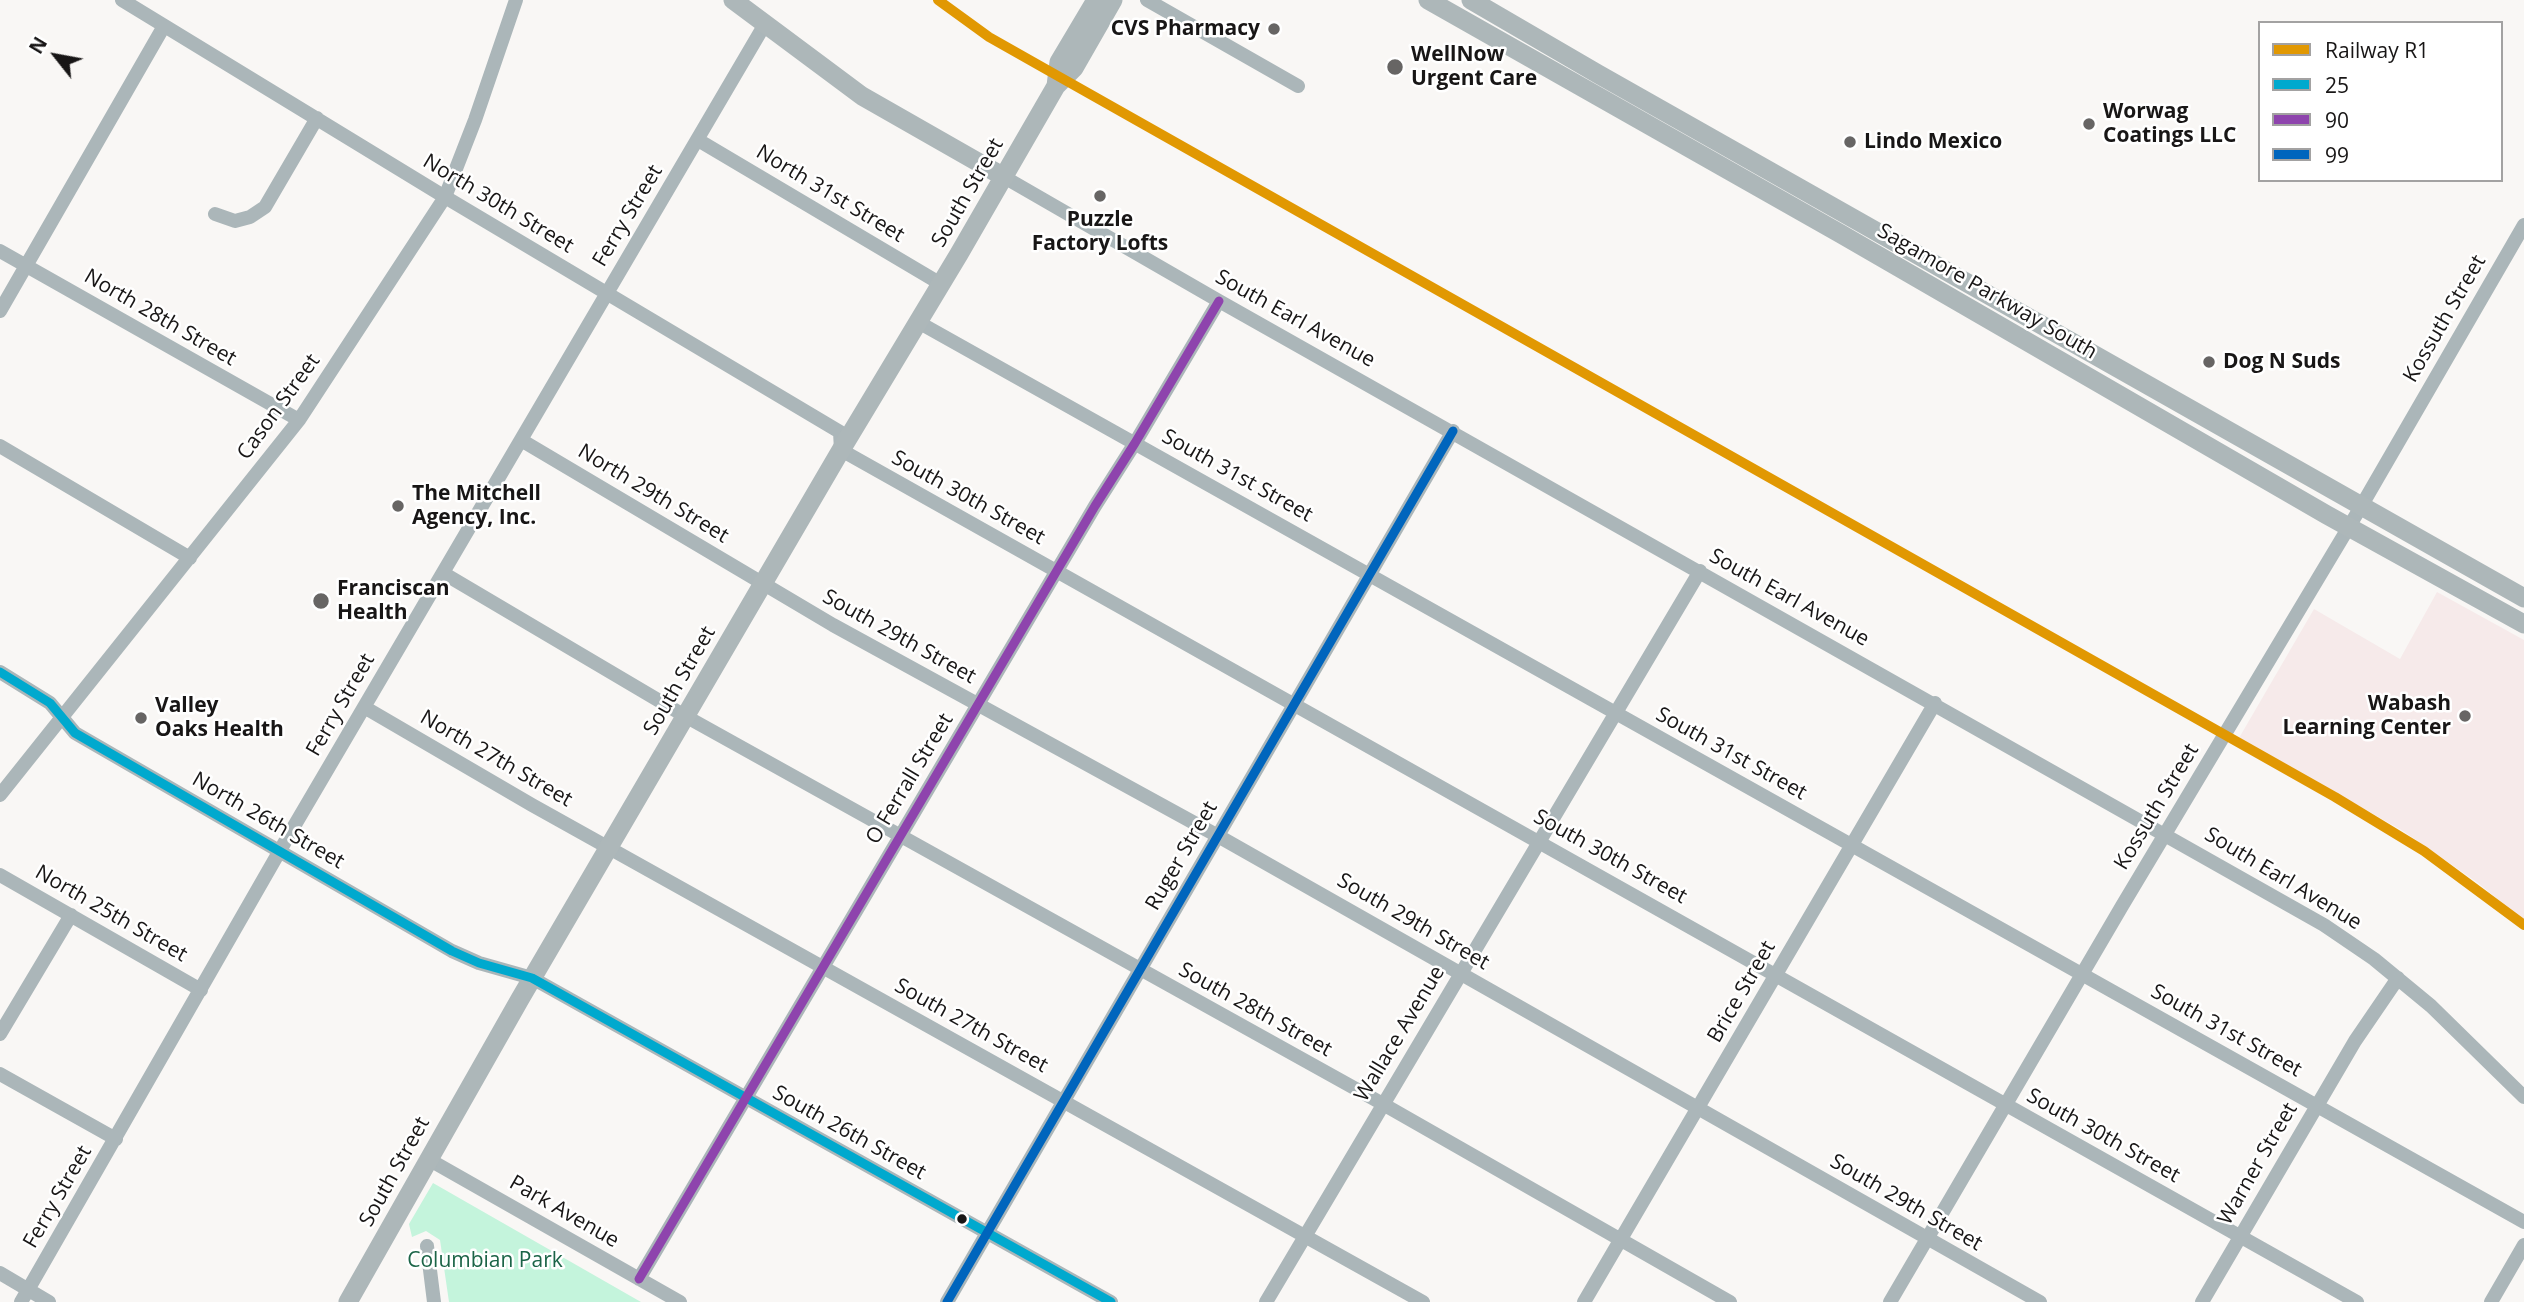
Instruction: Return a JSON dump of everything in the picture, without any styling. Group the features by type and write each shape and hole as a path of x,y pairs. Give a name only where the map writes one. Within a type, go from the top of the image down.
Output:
{"main road":[{"path":"733,0 862,96 1004,177"},
{"name":"South Street","path":"1056,86 1059,62 1096,0"},
{"name":"South Street","path":"348,1302 532,978 841,450 1056,86 1074,68 1113,0"},
{"name":"Sagamore Parkway South","path":"1427,0 1853,241 2349,527 2524,624"},
{"name":"Sagamore Parkway South","path":"1471,0 2524,598"}],"street":[{"name":"North 30th Street","path":"122,0 444,197 838,431 841,450"},
{"name":"Cason Street","path":"0,794 299,421 444,197 475,120 516,0"},
{"path":"1147,0 1298,86"},
{"name":"Ferry Street","path":"25,1296 279,852 765,24"},
{"path":"0,311 164,26"},
{"path":"215,214 235,221 250,217 265,207 317,118"},
{"name":"North 31st Street","path":"698,140 941,284"},
{"name":"South Earl Avenue","path":"1004,177 2324,925 2398,978 2462,1033 2524,1097"},
{"name":"Kossuth Street","path":"1890,1302 2362,505 2524,225"},
{"name":"North 28th Street","path":"0,251 299,421"},
{"name":"O Ferrall Street","path":"639,1279 1219,301"},
{"name":"South 31st Street","path":"918,322 2524,1222"},
{"name":"Ruger Street","path":"947,1302 1453,432"},
{"name":"North 29th Street","path":"521,440 764,584"},
{"path":"0,446 190,558"},
{"name":"South 30th Street","path":"841,450 2357,1302"},
{"name":"Wallace Avenue","path":"1266,1302 1700,571"},
{"path":"443,573 685,716"},
{"name":"South 29th Street","path":"764,584 1218,836 2040,1302"},
{"name":"North 26th Street","path":"0,672 50,702 61,719 75,733 279,852 452,951 479,963 532,978"},
{"name":"Brice Street","path":"1584,1302 1935,703"},
{"name":"North 27th Street","path":"364,707 608,847"},
{"name":"South 28th Street","path":"685,716 1383,1105 1730,1302"},
{"name":"South 27th Street","path":"608,847 1423,1302"},
{"name":"North 25th Street","path":"0,875 201,990"},
{"path":"0,1034 71,915"},
{"name":"South 26th Street","path":"532,978 1111,1302"},
{"name":"Warner Street","path":"2202,1302 2316,1106 2382,999 2398,978"},
{"path":"0,1074 116,1139"},
{"name":"Park Avenue","path":"428,1159 680,1302"},
{"path":"2491,1302 2524,1245"},
{"path":"426,1246 434,1302"},
{"path":"0,1273 25,1296 49,1302"}],"shaded area":[{"path":"2437,592 2524,640 2524,921 2478,883 2403,831 2239,738 2314,609 2400,659"}],"green space":[{"name":"Columbian Park","path":"433,1183 641,1302 449,1302 440,1240 426,1231 412,1237 409,1224"}],"rail line":[{"name":"R1","path":"938,0 989,37 2335,797 2424,851 2524,925"}],"transit line":[{"name":"90","path":"639,1279 1219,301"},
{"name":"99","path":"947,1302 1453,431"},
{"name":"25","path":"0,672 50,703 75,733 452,951 479,963 532,978 1111,1302"}],"place":[{"name":"CVS Pharmacy","path":"1274,29"},
{"name":"WellNow Urgent Care","path":"1395,67"},
{"name":"Worwag Coatings LLC","path":"2089,124"},
{"name":"Lindo Mexico","path":"1850,142"},
{"name":"Puzzle Factory Lofts","path":"1100,196"},
{"name":"Dog N Suds","path":"2209,362"},
{"name":"The Mitchell Agency, Inc.","path":"398,506"},
{"name":"Franciscan Health","path":"321,601"},
{"name":"Wabash Learning Center","path":"2465,716"},
{"name":"Valley Oaks Health","path":"141,718"}]}
